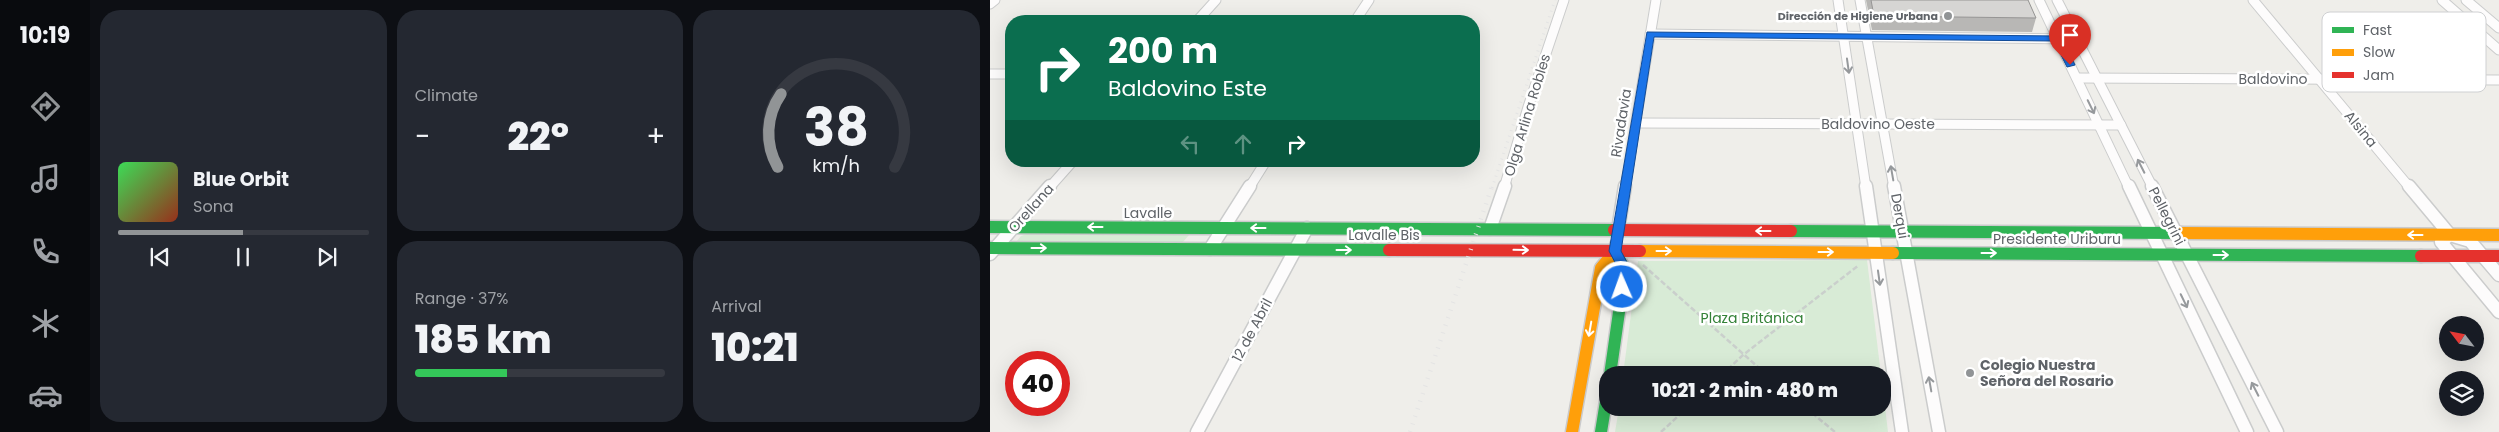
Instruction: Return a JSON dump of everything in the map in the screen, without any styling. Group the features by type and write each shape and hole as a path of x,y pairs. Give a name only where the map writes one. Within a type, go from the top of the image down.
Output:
{"street":[{"path":"990,4 995,0"},
{"path":"1202,15 1216,0"},
{"path":"1359,15 1369,0"},
{"name":"Olga Arlina Robles","path":"1485,229 1496,216 1528,107 1564,0"},
{"name":"Rivadavia","path":"1572,432 1601,268 1615,251 1656,0"},
{"path":"1838,0 1872,232 1871,256 1902,432"},
{"name":"Derqui","path":"1860,0 1939,432"},
{"name":"Pellegrini","path":"2039,0 2247,432"},
{"name":"Pellegrini","path":"2057,0 2277,432"},
{"name":"Alsina","path":"2253,0 2322,83"},
{"path":"2442,0 2456,12"},
{"path":"2466,0 2480,12"},
{"path":"2486,17 2499,28"},
{"path":"1650,34 2076,39"},
{"path":"2486,39 2499,50"},
{"path":"990,74 1005,74"},
{"name":"Baldovino","path":"2077,78 2322,79"},
{"name":"Baldovino","path":"2486,80 2499,80"},
{"name":"Alsina","path":"2330,92 2450,235 2470,241 2499,275"},
{"name":"Baldovino Oeste","path":"1636,123 2120,125"},
{"name":"Orellana","path":"992,250 1068,167"},
{"path":"1210,249 1262,167"},
{"name":"Lavalle","path":"990,227 1307,228"},
{"name":"Lavalle Bis","path":"1307,228 1618,230"},
{"name":"12 de Abril","path":"1197,432 1307,228"},
{"name":"Presidente Uriburu","path":"1618,230 2499,235"},
{"path":"2450,235 2442,242 2499,312"},
{"path":"992,250 1295,250"},
{"name":"Lavalle Bis","path":"1295,250 1615,251"},
{"path":"1611,366 1625,270 1615,251"},
{"name":"Presidente Uriburu","path":"1615,251 1871,256 1906,253 2499,256"},
{"path":"1601,432 1604,416"}],"path":[{"path":"1731,366 1871,256"},
{"path":"1638,261 1756,366"},
{"path":"1661,432 1678,416"},
{"path":"1816,416 1836,432"}],"green space":[{"path":"1030,233 1189,235 1182,243 1016,242 1021,236"},
{"name":"Plaza Británica","path":"1867,260 1880,366 1624,366 1638,261"},
{"path":"1618,416 1886,416 1888,432 1615,432"}],"building":[{"path":"1871,0 2028,0 2036,18 1874,16"}],"railway":[{"path":"1492,188 1555,0"},
{"path":"1410,432 1492,186"}],"traffic: fast":[{"path":"990,227 1614,230"},
{"path":"1791,231 2181,233"},
{"path":"990,248 1389,250"},
{"path":"1611,366 1625,270 1615,251"},
{"path":"1893,253 2421,256"},
{"path":"1601,432 1604,416"}],"traffic: slow":[{"path":"2181,233 2499,235"},
{"path":"1572,432 1601,268 1615,251 1616,245"},
{"path":"1640,251 1893,253"}],"traffic: jam":[{"path":"1614,230 1791,231"},
{"path":"1389,250 1640,251"},
{"path":"2421,256 2499,256"}],"place":[{"name":"Dirección de Higiene Urbana","path":"1948,16"},
{"name":"Colegio Nuestra Señora del Rosario","path":"1970,373"}],"route":[{"path":"1622,287 1625,270 1615,251 1650,34 2058,38 2070,65"}]}
